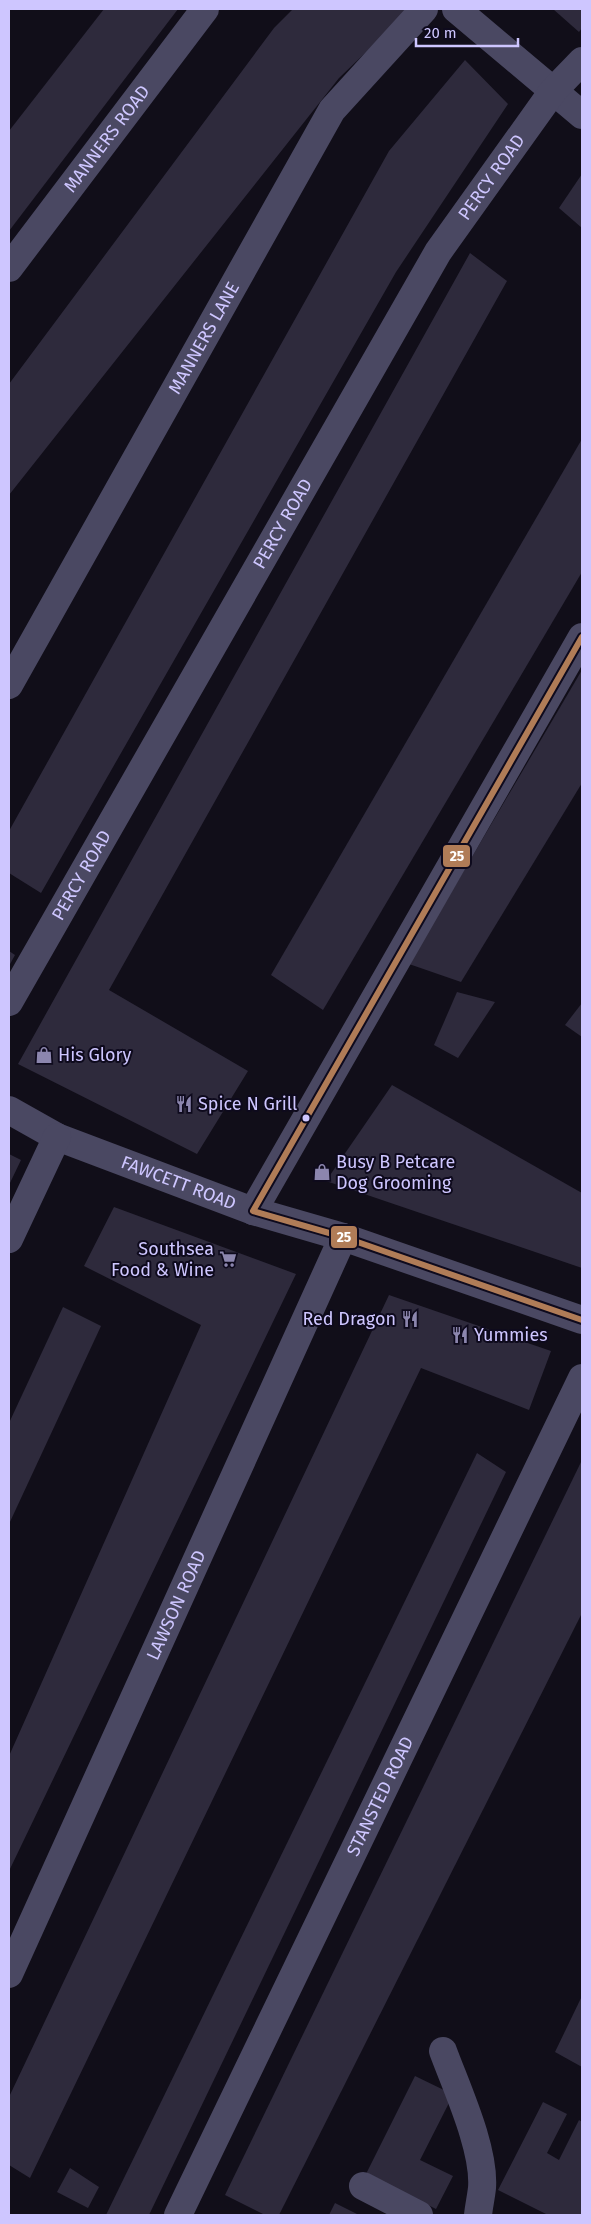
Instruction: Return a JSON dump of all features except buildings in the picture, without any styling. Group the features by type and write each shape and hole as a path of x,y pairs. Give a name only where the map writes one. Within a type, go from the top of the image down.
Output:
{"street":[{"name":"MANNERS ROAD","path":"9,268 204,9"},
{"name":"MANNERS LANE","path":"9,686 332,110 424,9"},
{"path":"456,9 582,116"},
{"name":"PERCY ROAD","path":"9,1002 438,252 553,90 582,61"},
{"path":"253,1211 582,637"},
{"name":"FAWCETT ROAD","path":"9,1110 57,1137 253,1211 343,1237 582,1320"},
{"path":"9,1239 57,1137"},
{"name":"LAWSON ROAD","path":"9,1974 15,1944 343,1237"},
{"name":"STANSTED ROAD","path":"178,2215 582,1378"},
{"path":"443,2051 470,2121 478,2154 482,2187 478,2215"},
{"path":"363,2186 419,2215"}],"transit line":[{"name":"25","path":"582,637 253,1211 343,1237 582,1320"}],"place":[{"name":"His Glory","path":"44,1055"},
{"name":"Spice N Grill","path":"184,1104"},
{"name":"Busy B Petcare Dog Grooming","path":"322,1172"},
{"name":"Southsea Food & Wine","path":"228,1259"},
{"name":"Red Dragon","path":"410,1319"},
{"name":"Yummies","path":"460,1335"}]}
